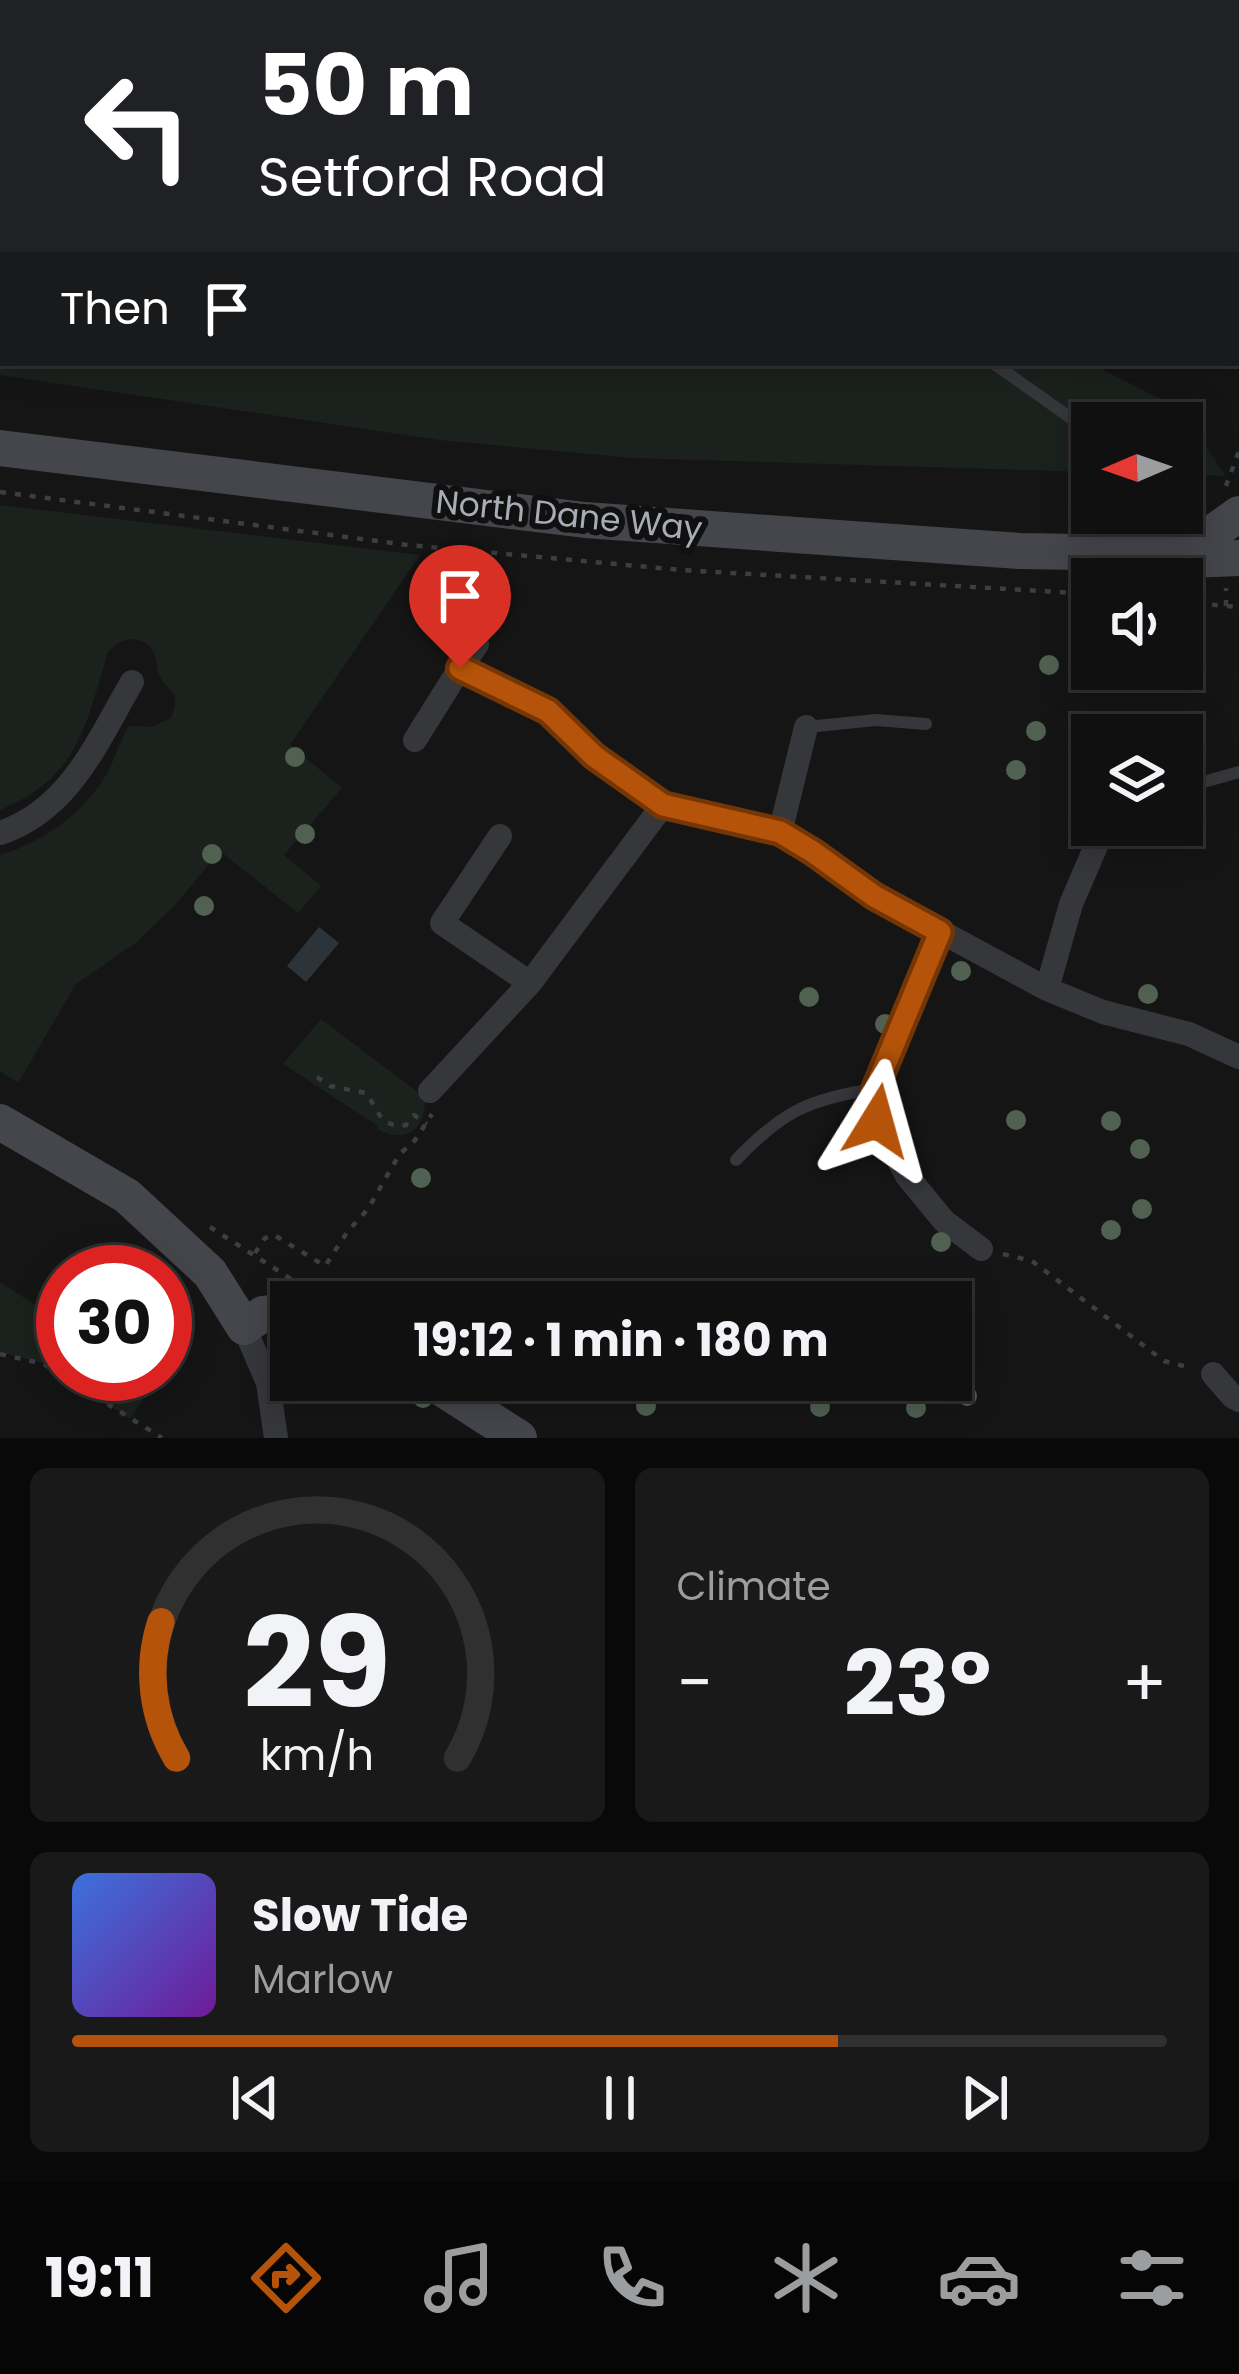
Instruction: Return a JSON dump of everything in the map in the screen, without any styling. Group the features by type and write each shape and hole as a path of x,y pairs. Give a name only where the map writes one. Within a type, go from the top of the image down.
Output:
{"street":[{"name":"North Dane Way","path":"0,448 585,520 1020,551 1137,554 1190,560 1232,572"},
{"name":"North Dane Way","path":"1137,554 1215,531 1239,514"},
{"path":"415,740 477,644"},
{"path":"460,668 548,711 594,756 663,805 780,832 874,896 1047,989 1102,1012 1189,1034 1239,1057"},
{"path":"0,833 41,810 69,786 92,755 132,682"},
{"path":"780,832 806,728"},
{"path":"430,1090 530,982 663,805"},
{"path":"500,836 442,923 530,982"},
{"path":"1047,989 1070,904 1096,846"},
{"path":"940,932 875,1089 877,1121 908,1176 944,1221 980,1249"},
{"path":"0,1122 127,1196 210,1273 244,1327 268,1383 276,1438"},
{"path":"244,1327 270,1311"},
{"path":"1214,1374 1239,1400"},
{"path":"462,1401 519,1438"}],"lane":[{"path":"997,366 1071,418"},
{"path":"1135,534 1137,554"},
{"path":"806,728 876,720 926,724"},
{"path":"1203,782 1239,772"},
{"path":"736,1160 765,1129 790,1113 814,1101 875,1089"}],"path":[{"path":"0,492 408,544 681,570 1071,593"},
{"path":"1226,606 1232,572"},
{"path":"1203,604 1239,607"},
{"path":"317,1077 330,1086 366,1093 380,1118 392,1125 406,1125 414,1115 427,1124"},
{"path":"254,1253 274,1234 325,1266 368,1208 399,1155 427,1124 435,1108 430,1090"},
{"path":"205,1224 254,1253 280,1281"},
{"path":"980,1249 1032,1261 1164,1361 1214,1374"},
{"path":"0,1354 44,1364 162,1438"}],"shaded area":[{"path":"0,366 1095,366 1167,402 1071,402 1071,471 632,458 439,440 0,375"},
{"path":"1203,443 1226,476 1203,475"},
{"path":"0,505 420,555 290,745 342,788 284,855 321,886 298,913 220,851 137,942 76,984 18,1083 0,1071 0,855 47,834 75,813 107,773 129,726 151,727 171,718 175,701 159,675 151,648 133,639 119,643 108,652 85,726 63,765 26,797 0,810"},
{"path":"319,927 339,943 306,982 287,966"},
{"path":"321,1019 425,1101 416,1128 403,1135 377,1129 283,1064"},
{"path":"0,1282 36,1305 36,1361 0,1352"},
{"path":"103,1401 142,1401 130,1419"}],"route":[{"path":"460,668 548,711 594,756 663,805 780,832 874,896 940,932 875,1089 877,1121"}]}
